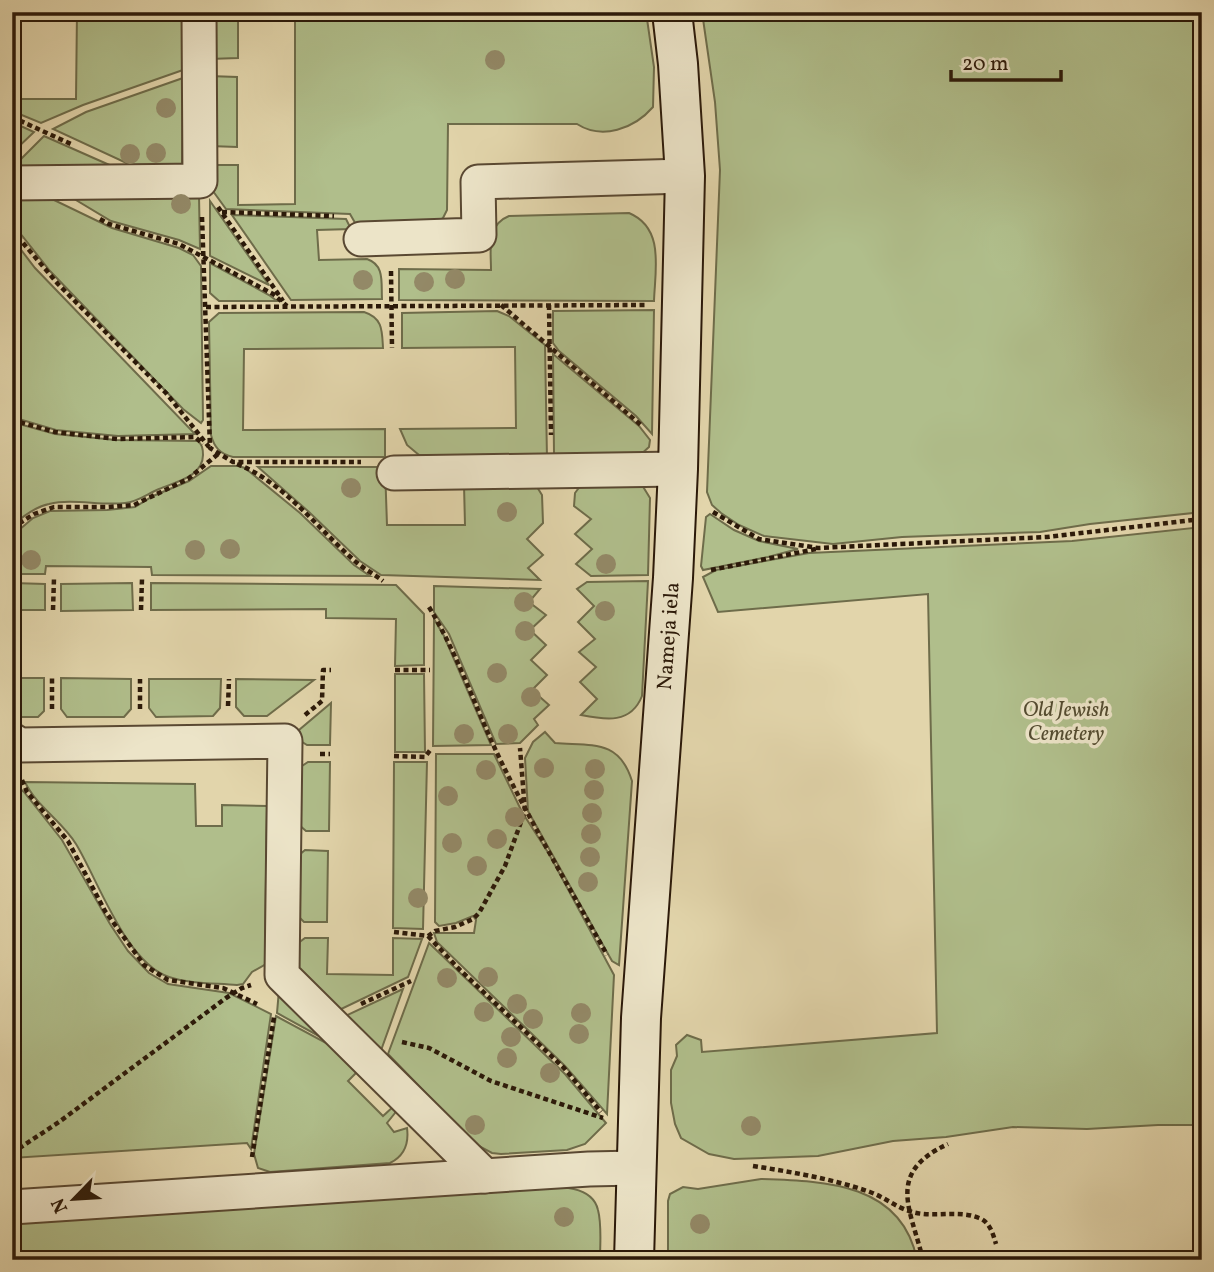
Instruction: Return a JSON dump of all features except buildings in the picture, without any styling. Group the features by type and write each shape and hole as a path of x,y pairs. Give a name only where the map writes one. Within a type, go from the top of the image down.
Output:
{"street":[{"path":"12,183 200,181 199,12"},
{"name":"Nameja iela","path":"634,1260 641,1017 673,578 678,468 685,176 672,12"},
{"path":"375,239 479,235 478,182 685,176"},
{"path":"394,473 678,468"},
{"path":"16,742 285,741 282,975 485,1176"},
{"path":"12,1206 635,1168"}],"path":[{"path":"200,181 288,306"},
{"path":"200,181 210,448"},
{"path":"222,212 348,217 375,239 391,306 392,348"},
{"path":"98,218 109,224 178,244 273,294 288,306"},
{"path":"12,230 58,284 166,393 210,448"},
{"path":"206,307 682,304"},
{"path":"501,305 641,424 708,509 759,539 818,548"},
{"path":"549,305 551,457 556,470"},
{"path":"12,420 55,432 117,439 195,437 233,462 257,472 303,510 357,563 383,581"},
{"path":"12,528 43,509 134,505 188,479 219,454"},
{"path":"233,462 385,462 394,473"},
{"path":"673,578 818,548 980,538 1047,537 1202,519"},
{"path":"53,610 54,578"},
{"path":"141,610 142,579"},
{"path":"429,607 447,636 495,748 526,811 609,959"},
{"path":"285,741 285,733 322,701 323,670 331,670"},
{"path":"395,670 430,670"},
{"path":"16,742 22,782 27,792 68,841 105,911 144,965 168,980 223,988 286,1020"},
{"path":"428,936 435,930 455,927 473,919 505,866 526,811 520,748"},
{"path":"394,757 425,757 431,749"},
{"path":"389,1038 429,1048 491,1081 607,1119 564,1068 428,936 394,932"},
{"path":"12,1153 59,1122 234,993 282,975 246,1191"},
{"path":"327,1019 411,981"},
{"path":"923,1260 908,1211 907,1188 921,1160 933,1150 948,1144"},
{"path":"753,1166 843,1183 908,1211 980,1218 988,1223 996,1244"}],"green space":[{"path":"77,12 183,12 183,70 83,105 41,123 12,111 12,62 18,62 19,99 76,99"},
{"path":"209,12 238,12 238,58 209,59"},
{"path":"295,12 646,12 654,67 653,107 637,121 617,130 607,131 587,129 577,124 448,124 447,210 443,218 433,224 358,228 350,214 226,209 210,187 210,165 238,165 238,205 295,204"},
{"path":"702,12 1202,12 1202,512 1040,532 902,537 833,544 764,536 739,525 712,505 707,492 720,170 715,102"},
{"path":"209,76 237,77 237,147 210,146"},
{"path":"183,78 182,166 135,167 53,129 86,112"},
{"path":"12,122 34,132 12,153"},
{"path":"44,136 114,167 12,168"},
{"path":"199,196 200,249 179,240 111,221 71,197"},
{"path":"12,198 50,198 112,228 179,248 193,255 201,266 201,423 183,409 50,271 12,223"},
{"path":"210,201 269,285 210,256"},
{"path":"629,213 640,220 653,239 656,263 654,301 399,300 399,269 491,270 493,232 496,225 509,216"},
{"path":"232,215 346,219 351,229 317,230 319,260 367,259 373,262 381,275 382,299 291,300"},
{"path":"12,238 35,268 195,434 118,436 56,430 12,417"},
{"path":"210,263 277,301 219,301 210,293"},
{"path":"654,310 652,434 636,416 559,351 553,343 553,311"},
{"path":"497,311 509,316 545,345 547,458 419,455 407,445 400,429 516,428 515,347 402,348 402,313"},
{"path":"364,312 378,322 382,331 383,348 244,349 243,430 385,429 385,457 233,457 218,449 211,435 209,322 219,313"},
{"path":"553,354 639,426 650,440 649,447 639,456 558,458 554,453"},
{"path":"12,422 55,434 116,440 198,441 202,449 202,462 187,478 134,501 116,504 49,504 29,512 12,526"},
{"path":"211,466 245,468 300,513 354,565 370,576 152,575 151,567 46,566 45,574 12,574 12,536 33,518 50,511 135,507 153,496 189,481"},
{"path":"258,467 385,467 387,525 465,525 464,485 537,487 542,495 543,523 527,539 543,555 528,568 540,580 381,575 360,561"},
{"path":"581,485 642,485 650,498 648,575 591,576 576,564 592,549 575,534 591,519 574,506 575,493"},
{"path":"710,514 734,530 759,541 798,549 703,570 701,566 706,517"},
{"name":"Old Jewish Cemetery","path":"1202,527 1202,1125 1087,1129 1013,1127 946,1137 893,1141 818,1156 734,1159 709,1154 681,1138 671,1103 671,1070 677,1056 676,1045 687,1035 701,1040 702,1052 937,1033 928,594 718,612 703,577 716,570 809,553 1072,541"},
{"path":"648,581 642,696 637,705 624,716 608,719 581,715 597,699 580,682 596,667 579,652 595,639 578,622 594,606 577,589 587,582"},
{"path":"12,583 45,584 45,610 12,610"},
{"path":"132,583 133,610 61,611 61,584"},
{"path":"151,583 396,585 424,614 424,665 395,666 396,619 326,618 326,609 151,610"},
{"path":"434,586 540,589 529,602 546,615 530,630 546,645 531,660 547,675 532,690 549,705 534,719 538,725 520,743 496,744 449,634 434,612"},
{"path":"434,619 444,636 491,745 433,746"},
{"path":"395,674 424,674 425,752 395,752"},
{"path":"12,678 44,678 44,711 38,717 14,717"},
{"path":"61,678 131,679 131,709 124,717 67,717 61,709"},
{"path":"149,679 221,679 220,708 213,716 156,717 149,708"},
{"path":"236,679 314,680 267,716 244,716 236,707"},
{"path":"331,703 330,745 307,745 299,740 299,730"},
{"path":"545,732 555,743 592,745 612,751 626,767 632,781 619,965 612,961 528,811 525,758 533,742"},
{"path":"436,754 494,754 522,812 549,854 614,975 607,1114 565,1066 437,942 434,933 474,933 476,920 473,916 439,926 435,922"},
{"path":"308,762 330,762 329,831 306,831 298,824 299,768"},
{"path":"394,762 427,762 423,929 393,928"},
{"path":"12,782 24,792 62,840 110,924 128,951 149,973 168,984 229,993 271,1014 251,1149 247,1143 12,1158"},
{"path":"25,782 195,784 196,826 222,826 222,805 267,806 266,964 252,972 243,984 237,985 185,981 154,969 126,938 76,844 36,799"},
{"path":"305,850 328,851 327,922 304,922 297,915 298,856"},
{"path":"305,938 328,938 327,974 393,975 393,938 422,939 408,977 335,1012 299,971 297,944"},
{"path":"429,943 565,1074 606,1123 585,1144 567,1150 492,1153 475,1144 388,1054"},
{"path":"403,989 379,1056 341,1018"},
{"path":"279,990 337,1046 277,1013"},
{"path":"276,1016 343,1052 360,1069 348,1081 383,1116 395,1105 395,1113 387,1123 394,1132 407,1128 406,1144 399,1157 390,1163 270,1172 258,1168 254,1154"},
{"path":"761,1179 835,1185 878,1201 895,1215 909,1234 917,1260 668,1260 670,1194 683,1187 698,1189"},
{"path":"520,1187 577,1190 594,1200 600,1222 600,1260 12,1260 12,1220"}]}
